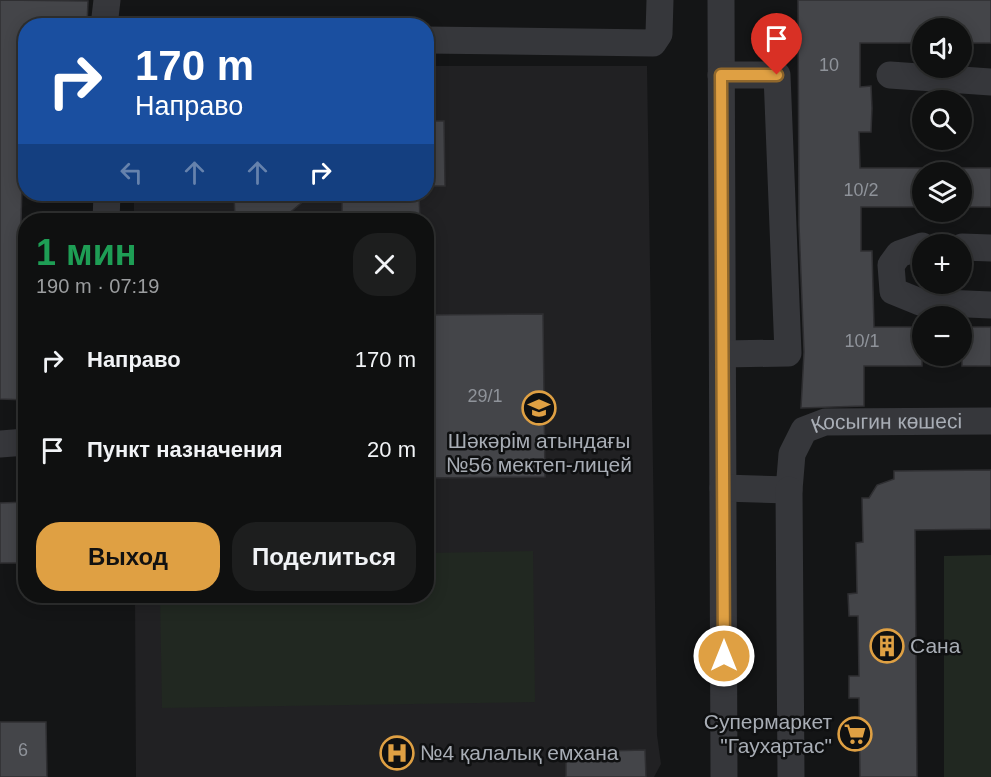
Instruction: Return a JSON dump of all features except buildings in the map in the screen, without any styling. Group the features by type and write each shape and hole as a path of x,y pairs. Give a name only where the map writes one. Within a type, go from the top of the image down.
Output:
{"street":[{"path":"105,18 107,0"},
{"path":"434,40 653,43 659,34 660,0"},
{"path":"721,0 724,777"},
{"path":"721,75 777,75 788,353 723,354"},
{"path":"890,75 991,82"},
{"path":"972,247 991,248"},
{"path":"912,249 899,254 891,265 893,291 920,302 991,305"},
{"name":"Косыгин көшесі","path":"791,777 789,490 792,454 804,430 825,422 991,421"},
{"path":"0,444 18,443"},
{"path":"723,488 789,490"}],"shaded area":[{"name":"Шәкәрім атындағы №56 мектеп-лицей","path":"434,66 647,66 657,735 661,764 654,777 136,777 135,603 434,603 434,213 134,213 134,201 434,201"},
{"path":"533,551 535,702 162,708 160,603 434,603 434,553"},
{"path":"991,555 991,777 944,777 944,556"}],"place":[{"name":"Шәкәрім атындағы №56 мектеп-лицей","path":"539,408"},
{"name":"Сана","path":"887,646"},
{"name":"Супермаркет \"Гаухартас\"","path":"855,734"},
{"name":"№4 қалалық емхана","path":"397,753"}],"route":[{"path":"724,656 721,75 777,75"}]}
